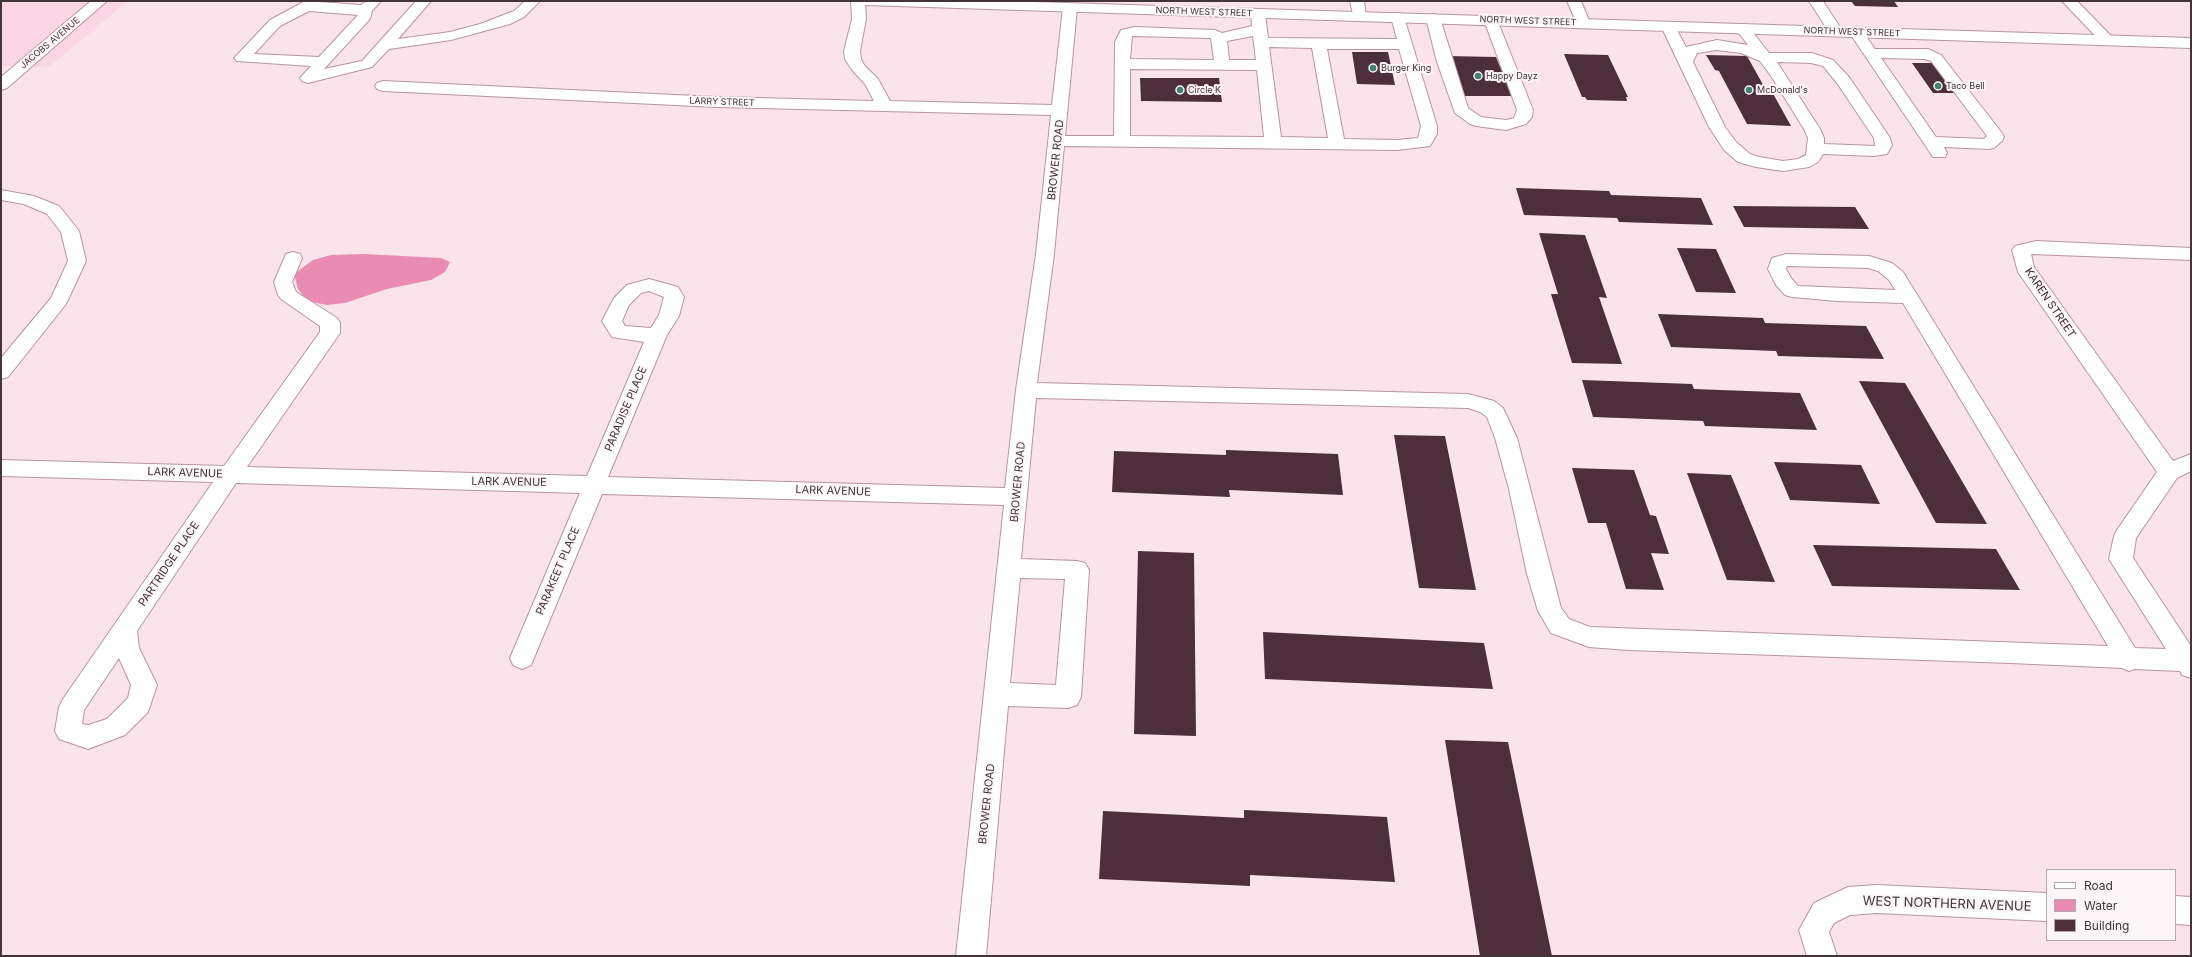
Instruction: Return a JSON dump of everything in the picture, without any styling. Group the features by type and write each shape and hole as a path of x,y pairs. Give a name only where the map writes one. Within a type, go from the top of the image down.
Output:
{"street":[{"name":"JACOBS AVENUE","path":"1,85 100,1"},
{"path":"323,62 242,58 274,23 310,4 370,6 365,16 323,62 308,78 367,64 424,1"},
{"path":"384,45 451,36 485,27 505,21 520,14 532,1"},
{"path":"858,1 859,19 852,51 853,59 857,67 872,82 885,107"},
{"name":"NORTH WEST STREET","path":"865,1 1070,8 1260,28 1359,16 2191,43"},
{"path":"1357,1 1359,16"},
{"path":"1574,1 1583,23"},
{"path":"1816,1 1836,32"},
{"path":"2069,1 2107,40"},
{"name":"BROWER ROAD","path":"971,956 998,694 1026,390 1045,254 1061,110 1070,8"},
{"path":"1057,141 1417,144 1427,138 1429,126 1398,17"},
{"path":"1433,18 1445,62 1461,110 1476,121 1506,125 1520,121 1524,117 1525,110 1491,20"},
{"path":"1668,26 1718,127 1730,146 1744,158 1770,165 1793,165 1812,158 1816,149 1816,138 1812,129 1778,74 1763,57 1742,28"},
{"path":"1260,28 1273,142"},
{"path":"1122,142 1122,64 1124,37 1130,32 1211,33 1219,38 1244,34 1260,28 1320,44 1406,44"},
{"path":"1856,32 1870,53 1936,148 1988,144 1996,137 1936,58 1928,54 1870,53"},
{"path":"1219,38 1222,65"},
{"path":"1320,44 1337,144"},
{"path":"1686,62 1687,54 1692,49 1710,45 1744,49 1763,57 1812,58 1828,63 1843,80 1882,138 1884,145 1881,150 1874,152 1816,149"},
{"path":"1122,64 1264,65"},
{"name":"LARRY STREET","path":"383,86 717,102 1061,110"},
{"path":"1,195 28,200 53,210 70,231 77,261 59,300 9,353 1,372"},
{"name":"KAREN STREET","path":"2170,472 2025,268 2022,250 2036,247 2191,254"},
{"name":"PARTRIDGE PLACE","path":"125,629 124,637 130,658 144,685 139,704 116,727 88,737 68,731 72,707 230,474 330,333 330,323 288,295 282,282 293,258"},
{"path":"1908,297 1837,295 1792,291 1783,281 1777,269 1779,262 1786,260 1869,262 1885,267 1896,276 2129,660"},
{"name":"PARADISE PLACE","path":"595,484 657,334"},
{"path":"1026,390 1468,401 1487,406 1496,413 1506,438 1520,489 1539,574 1550,611 1560,626 1589,637 1693,643 2011,652 2189,664"},
{"path":"2189,664 2121,559 2125,536 2170,472 2191,462"},
{"name":"LARK AVENUE","path":"1,468 1017,497"},
{"name":"PARAKEET PLACE","path":"522,658 595,484"},
{"path":"998,694 1068,696 1077,570 1010,568"},
{"name":"WEST NORTHERN AVENUE","path":"1822,956 1814,930 1824,914 1848,901 1877,899 2046,907"},
{"path":"2176,910 2191,911"}],"shaded area":[{"path":"1,1 128,1 49,67 1,65"}],"water":[{"path":"365,254 441,258 450,262 445,272 431,280 387,289 345,303 327,305 307,301 298,289 294,274 313,260 331,255"}],"building":[{"path":"1851,1 1894,1 1898,7 1855,6"},
{"name":"Burger King","path":"1352,52 1388,52 1395,85 1357,84"},
{"path":"1564,54 1608,55 1628,97 1626,97 1627,101 1587,100 1585,97 1582,97"},
{"name":"McDonald's","path":"1706,55 1747,56 1766,90 1771,90 1791,126 1747,124 1719,71 1715,70"},
{"name":"Happy Dayz","path":"1447,56 1496,57 1512,96 1459,96"},
{"path":"1912,63 1935,63 1958,93 1933,93"},
{"name":"Circle K","path":"1140,78 1219,78 1222,102 1141,101"},
{"path":"1516,188 1609,191 1611,195 1701,198 1713,225 1619,222 1617,218 1524,215"},
{"path":"1733,206 1855,207 1869,229 1744,227"},
{"path":"1539,233 1585,235 1607,298 1599,297 1622,364 1572,363 1551,294 1558,294"},
{"path":"1677,248 1716,249 1736,293 1696,292"},
{"path":"1658,314 1763,318 1765,323 1866,326 1884,359 1778,356 1776,351 1671,347"},
{"path":"1582,380 1692,384 1694,389 1800,393 1817,430 1705,426 1703,421 1593,417"},
{"path":"1859,381 1905,383 1987,524 1936,523"},
{"path":"1394,435 1445,436 1476,590 1419,588"},
{"path":"1226,450 1338,454 1343,495 1229,490 1230,497 1112,492 1114,451 1226,455"},
{"path":"1774,462 1861,465 1880,504 1790,500"},
{"path":"1572,468 1634,470 1650,515 1656,516 1669,554 1651,553 1664,590 1626,589 1606,523 1588,523"},
{"path":"1687,473 1731,475 1775,582 1727,580"},
{"path":"1813,545 1996,549 2020,590 1832,586"},
{"path":"1138,551 1194,553 1196,736 1134,734"},
{"path":"1263,632 1484,643 1493,689 1265,679"},
{"path":"1445,740 1508,742 1552,956 1480,956"},
{"path":"1244,810 1387,817 1395,882 1250,875 1250,886 1099,879 1103,811 1244,818"}],"place":[{"name":"Burger King","path":"1373,68"},
{"name":"Happy Dayz","path":"1478,76"},
{"name":"Taco Bell","path":"1938,86"},
{"name":"Circle K","path":"1180,90"},
{"name":"McDonald's","path":"1749,90"}]}
